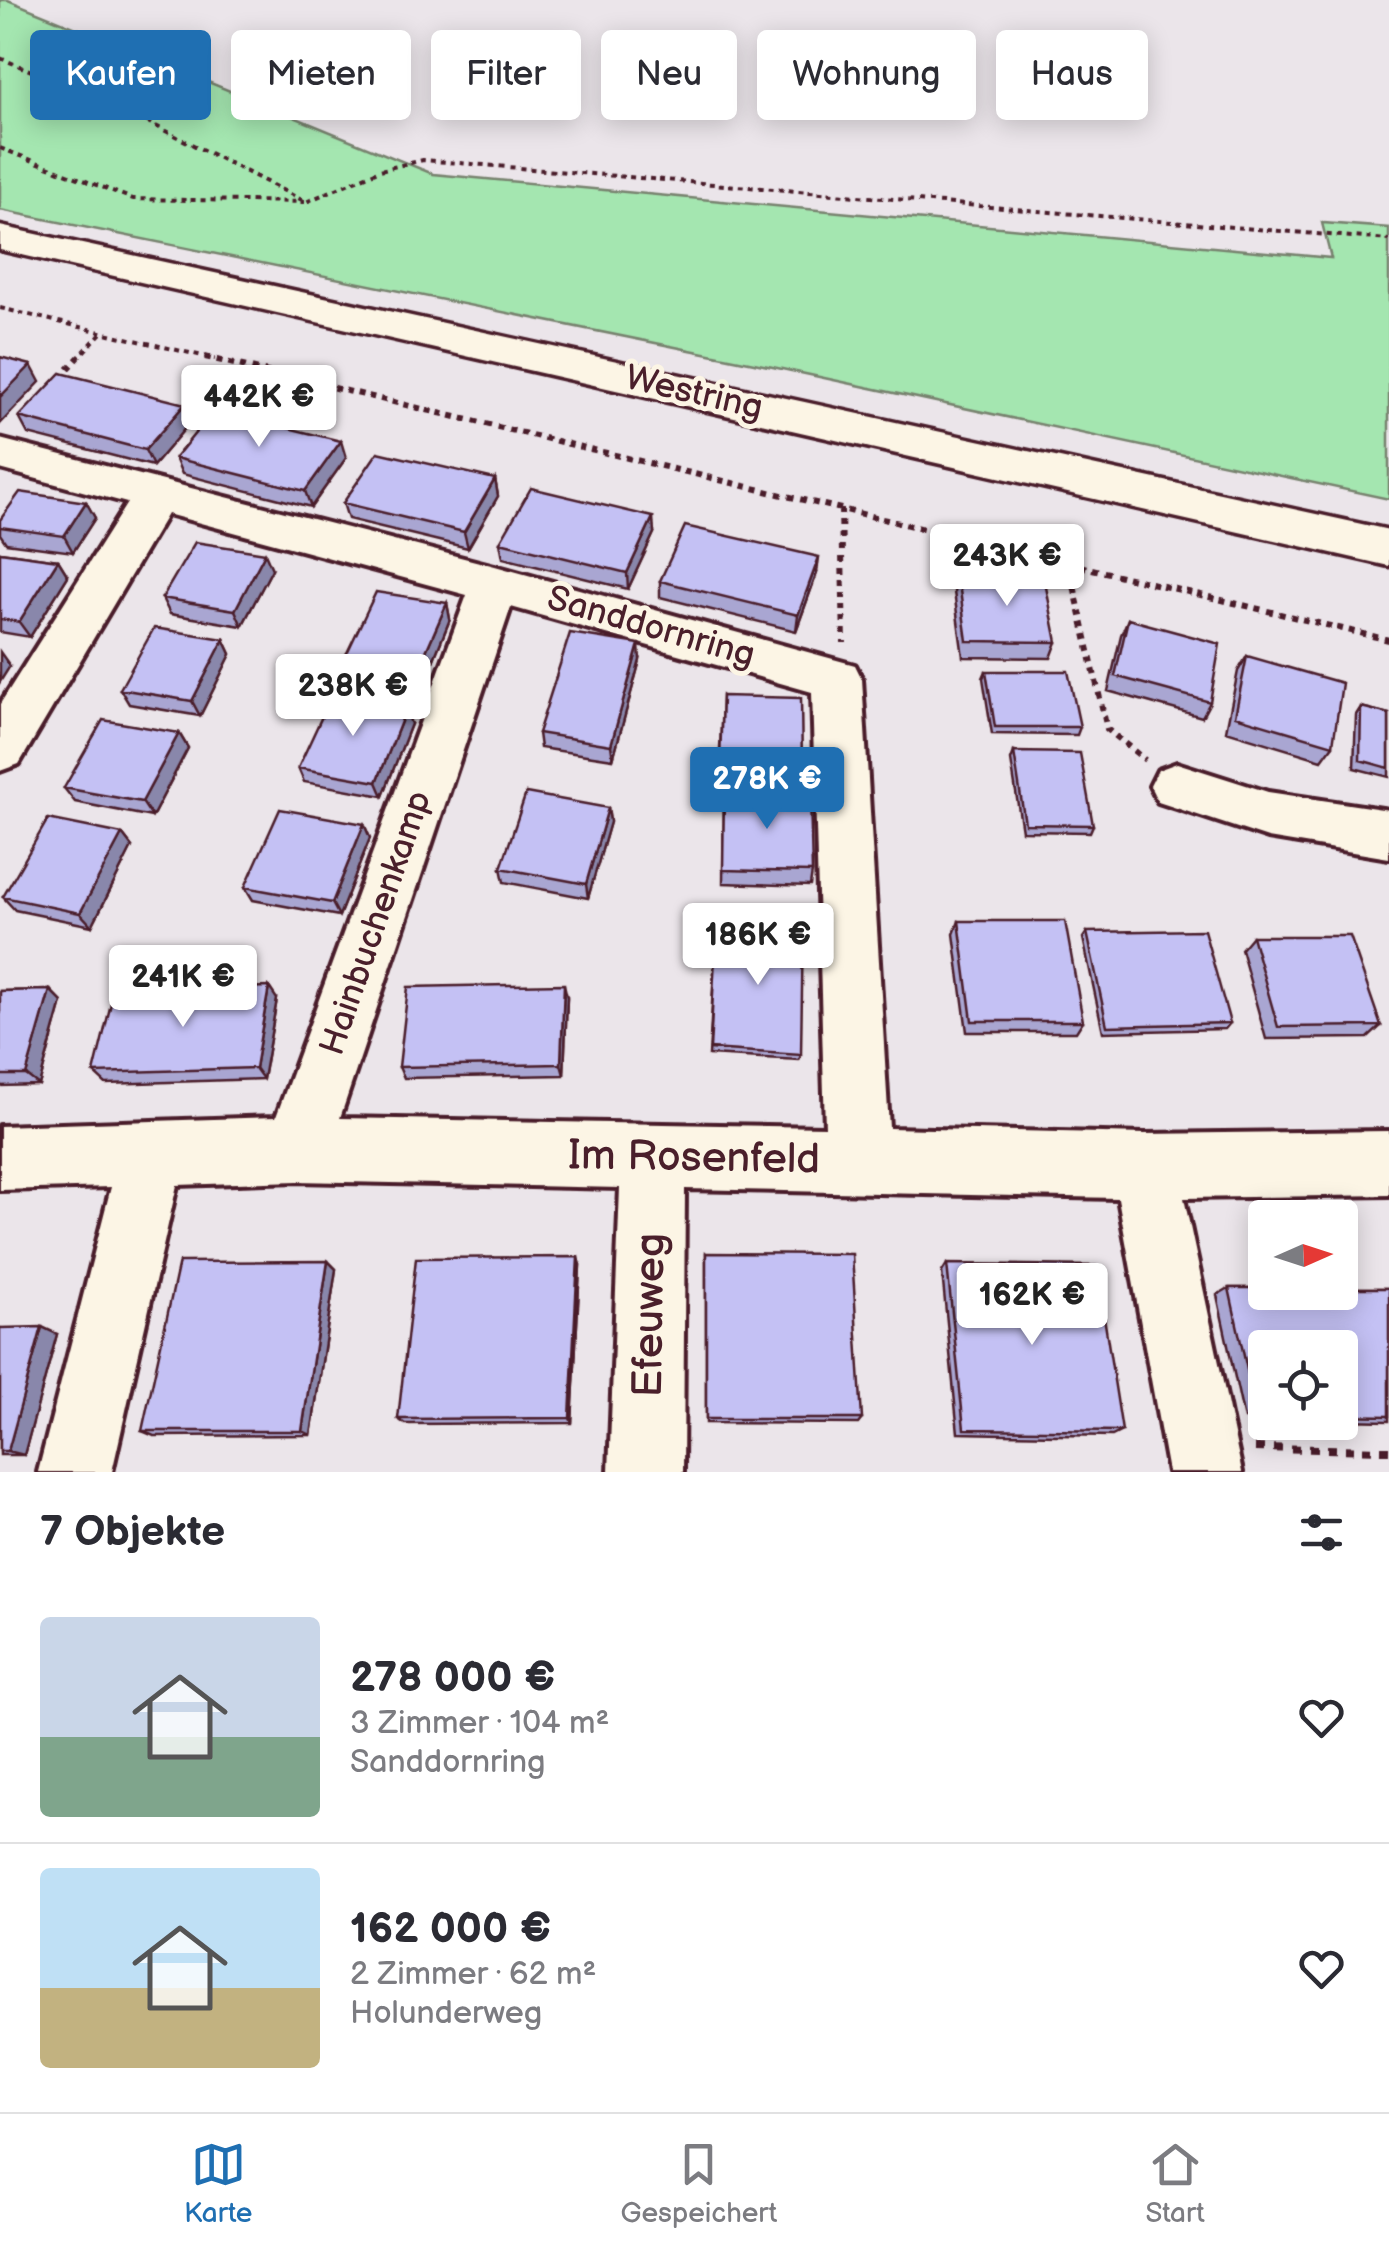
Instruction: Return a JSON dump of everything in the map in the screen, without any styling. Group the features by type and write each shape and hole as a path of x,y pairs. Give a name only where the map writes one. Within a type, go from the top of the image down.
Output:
{"main road":[{"name":"Westring","path":"0,238 1389,548"}],"street":[{"name":"Sanddornring","path":"0,454 837,679"},
{"path":"0,749 154,495"},
{"name":"Hainbuchenkamp","path":"297,1150 495,584"},
{"path":"837,679 858,1160"},
{"path":"1177,786 1268,816 1389,834"},
{"name":"Im Rosenfeld","path":"0,1158 297,1150 1146,1166 1389,1163"},
{"path":"75,1472 151,1156"},
{"name":"Efeuweg","path":"646,1472 654,1158"},
{"path":"1146,1166 1203,1460"}],"path":[{"path":"0,58 116,106 306,202"},
{"path":"0,148 133,200 306,202 380,170 423,160 1389,240"},
{"path":"0,308 1389,640"},
{"path":"52,387 103,332"},
{"path":"837,679 845,640 840,509"},
{"path":"1069,564 1106,729 1177,786"},
{"path":"1203,1460 1389,1450"}],"green space":[{"path":"0,0 8,0 81,30 30,30 30,120 211,120 211,83 231,91 231,120 301,120 433,174 1331,258 1322,223 1389,228 1389,499 754,363 0,210"}],"building":[{"path":"0,357 31,365 0,397"},
{"path":"61,373 185,404 145,450 19,417"},
{"path":"214,410 341,441 305,491 175,458"},
{"path":"378,452 495,479 464,532 343,503"},
{"path":"531,488 653,517 627,573 500,542"},
{"path":"20,492 86,502 64,536 0,527 0,520"},
{"path":"685,526 819,557 798,615 660,581"},
{"path":"195,542 265,553 235,610 162,598"},
{"path":"0,552 58,560 19,622 0,619"},
{"path":"958,576 1044,577 1057,642 967,641"},
{"path":"376,592 447,603 420,665 347,653"},
{"path":"1128,619 1220,644 1210,702 1115,676"},
{"path":"154,628 224,639 192,701 120,689"},
{"path":"570,633 639,644 611,745 538,733"},
{"path":"1247,656 1342,683 1333,745 1235,716"},
{"path":"986,671 1068,671 1080,727 995,727"},
{"path":"722,696 801,698 802,766 720,764"},
{"path":"331,697 406,709 377,782 298,768"},
{"path":"1361,707 1389,714 1389,768 1360,760"},
{"path":"103,720 179,733 142,802 64,788"},
{"path":"1014,752 1080,753 1093,825 1025,824"},
{"path":"724,792 810,794 812,872 723,870"},
{"path":"526,793 608,808 586,884 501,868"},
{"path":"280,809 364,824 332,903 245,887"},
{"path":"48,819 122,834 80,913 3,897"},
{"path":"717,920 803,924 801,1055 710,1049"},
{"path":"959,921 1065,921 1083,1021 972,1021"},
{"path":"1204,930 1230,1023 1107,1026 1087,932"},
{"path":"1252,936 1350,936 1381,1026 1278,1027"},
{"path":"564,984 561,1064 399,1067 408,987"},
{"path":"269,987 255,1068 94,1073 114,991"},
{"path":"50,990 26,1075 0,1075 0,991"},
{"path":"706,1253 852,1254 862,1419 706,1419"},
{"path":"578,1257 570,1418 398,1419 416,1258"},
{"path":"328,1261 302,1431 142,1431 179,1262"},
{"path":"947,1264 1096,1266 1122,1431 964,1429"},
{"path":"1229,1288 1248,1288 1248,1310 1358,1310 1358,1288 1389,1288 1389,1416 1358,1415 1358,1330 1248,1330 1248,1374"},
{"path":"42,1327 8,1451 0,1451 0,1328"}]}
